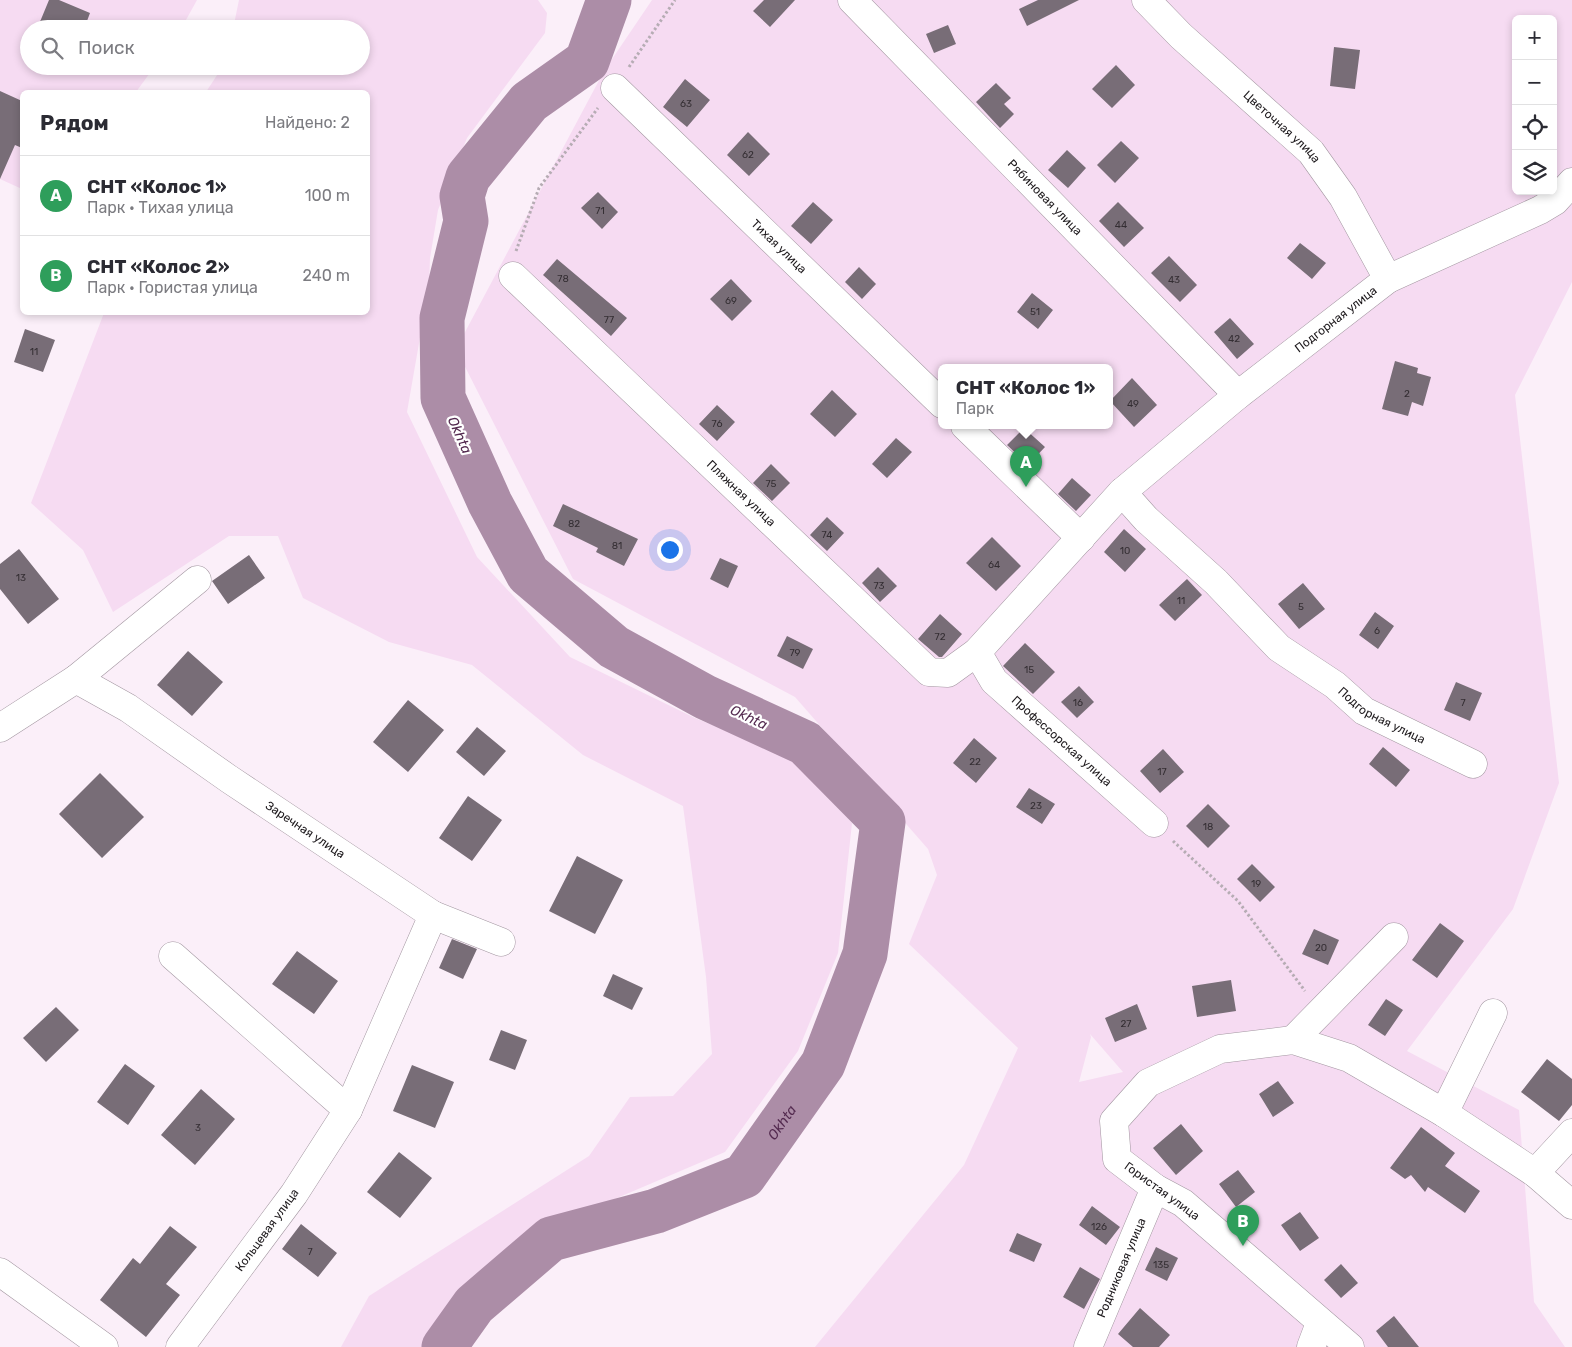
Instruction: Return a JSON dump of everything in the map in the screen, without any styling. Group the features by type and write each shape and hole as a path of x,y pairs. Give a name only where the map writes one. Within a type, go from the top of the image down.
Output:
{"street":[{"name":"Рябиновая улица","path":"852,0 1238,395"},
{"name":"Цветочная улица","path":"1146,0 1181,36 1311,152 1343,197 1388,279"},
{"name":"Тихая улица","path":"615,88 938,400"},
{"name":"Подгорная улица","path":"977,652 1122,492 1238,395 1388,279 1540,210 1555,201 1572,182"},
{"name":"Пляжная улица","path":"513,276 929,672 948,673 977,652"},
{"path":"968,429 1081,538"},
{"name":"Подгорная улица","path":"1122,492 1146,520 1216,582 1279,648 1335,685 1364,711 1473,764"},
{"path":"0,728 76,679 198,580"},
{"name":"Профессорская улица","path":"977,652 994,681 1154,823"},
{"name":"Заречная улица","path":"76,679 128,708 229,779 432,915 501,942"},
{"path":"173,956 348,1110 432,915"},
{"path":"1394,937 1293,1040 1349,1058 1444,1114 1535,1173 1572,1206"},
{"path":"1444,1114 1493,1013"},
{"name":"Гористая улица","path":"1293,1040 1220,1048 1148,1083 1114,1121 1118,1159 1155,1188 1183,1203 1316,1335 1350,1347"},
{"name":"Кольцевая улица","path":"180,1347 294,1194 348,1110"},
{"path":"1535,1173 1572,1133"},
{"name":"Родниковая улица","path":"1088,1347 1155,1188"},
{"path":"0,1272 104,1347"}],"path":[{"path":"513,276 509,269 538,188 582,126 615,88 675,0"},
{"path":"1154,823 1238,902 1321,1012"}],"shaded area":[{"path":"0,0 197,0 186,20 20,20 20,75 148,75 137,90 20,90 20,188 0,179"},
{"path":"239,0 538,0 547,13 545,33 467,138 438,210 430,258 429,286 407,412 477,557 570,657 695,718 797,759 852,823 838,953 798,1051 725,1152 542,1230 472,1287 428,1347 341,1347 369,1296 589,1156 630,1097 673,1096 712,1054 706,977 683,806 583,755 472,665 389,642 303,598 278,536 229,536 113,612 83,550 31,503 103,315 370,315 370,90 207,90 217,75 370,75 370,20 235,20"},
{"path":"652,0 1572,0 1572,282 1515,395 1559,783 1513,909 1407,1051 1519,1110 1534,1302 1565,1347 815,1347 964,1165 1018,1048 909,944 937,875 928,849 795,697 573,579 456,349 604,71","holes":["1090,1034 1123,1072 1079,1082 1091,1037"]}],"building":[{"path":"49,0 59,0 90,13 87,20 41,20"},
{"path":"764,0 795,0 770,27 753,11"},
{"path":"1038,0 1079,0 1027,26 1019,9"},
{"path":"948,25 956,44 934,53 926,34"},
{"path":"1334,47 1360,50 1355,89 1330,86"},
{"path":"1116,65 1135,85 1112,108 1092,89"},
{"path":"685,79 710,100 687,127 663,107"},
{"path":"996,83 1011,98 1004,104 1014,114 1000,128 976,102"},
{"path":"0,91 20,100 20,147 15,145 0,179"},
{"path":"748,132 770,154 749,176 727,155"},
{"path":"1121,141 1139,158 1115,183 1097,165"},
{"path":"1067,150 1086,168 1068,188 1048,170"},
{"path":"598,192 618,212 602,229 581,208"},
{"path":"813,202 833,220 811,244 791,226"},
{"path":"1118,202 1144,228 1124,247 1099,221"},
{"path":"1300,243 1326,263 1312,279 1287,258"},
{"path":"1169,256 1197,285 1180,302 1151,273"},
{"path":"557,259 627,318 611,336 543,275"},
{"path":"859,267 876,284 862,299 845,282"},
{"path":"731,279 752,301 732,321 710,299"},
{"path":"1032,293 1053,310 1038,329 1017,312"},
{"path":"1230,318 1254,344 1237,359 1214,332"},
{"path":"25,329 55,340 43,372 14,362"},
{"path":"1395,361 1418,368 1417,373 1431,377 1423,406 1412,402 1408,416 1382,409"},
{"path":"1132,378 1157,405 1134,427 1113,404 1113,398"},
{"path":"832,390 857,414 835,437 810,414"},
{"path":"717,405 735,422 717,441 699,424"},
{"path":"1025,429 1045,447 1028,465 1007,445"},
{"path":"896,438 912,452 887,478 872,464"},
{"path":"771,464 790,483 772,501 753,483"},
{"path":"1072,478 1091,495 1076,511 1058,494"},
{"path":"563,504 638,539 624,566 596,552 598,548 553,526"},
{"path":"827,517 844,533 827,551 810,535"},
{"path":"1124,529 1146,549 1125,572 1104,552"},
{"path":"992,537 1021,566 996,591 966,563"},
{"path":"19,549 59,599 28,624 0,589 0,564"},
{"path":"249,555 265,578 228,604 212,581"},
{"path":"720,558 738,566 728,588 710,579"},
{"path":"878,567 897,586 880,602 862,583"},
{"path":"1187,579 1202,595 1175,621 1159,605"},
{"path":"1303,583 1325,609 1299,629 1278,604"},
{"path":"1375,612 1394,626 1378,649 1359,635"},
{"path":"940,614 962,634 942,657 939,657 918,639"},
{"path":"787,636 813,649 803,669 777,656"},
{"path":"1025,643 1055,672 1033,694 1003,666"},
{"path":"188,651 223,682 192,716 157,685"},
{"path":"1456,682 1482,693 1470,721 1444,710"},
{"path":"1079,686 1094,702 1077,718 1061,702"},
{"path":"408,700 444,730 408,772 373,742"},
{"path":"477,727 506,751 484,776 456,752"},
{"path":"974,738 997,758 976,783 953,763"},
{"path":"1383,747 1410,770 1396,787 1369,764"},
{"path":"1163,749 1184,772 1160,793 1140,771"},
{"path":"100,773 144,817 102,858 59,814"},
{"path":"1029,788 1055,804 1042,824 1016,807"},
{"path":"468,796 502,820 472,861 439,838"},
{"path":"1208,804 1230,826 1208,848 1186,826"},
{"path":"577,856 623,880 595,934 549,911"},
{"path":"1252,864 1275,887 1260,902 1237,879"},
{"path":"1440,923 1464,941 1437,978 1412,960"},
{"path":"1314,929 1339,940 1328,965 1302,954"},
{"path":"452,939 477,949 463,979 439,968"},
{"path":"297,951 338,981 314,1014 272,984"},
{"path":"613,974 643,988 632,1010 603,996"},
{"path":"1231,980 1236,1011 1197,1017 1192,986"},
{"path":"1386,999 1403,1010 1385,1036 1368,1025"},
{"path":"1137,1004 1147,1029 1115,1042 1105,1018"},
{"path":"56,1007 79,1030 46,1062 23,1038"},
{"path":"501,1030 527,1040 515,1070 489,1060"},
{"path":"1547,1059 1572,1079 1572,1105 1559,1121 1521,1092"},
{"path":"125,1064 155,1086 128,1125 97,1102"},
{"path":"412,1065 454,1082 435,1128 393,1111"},
{"path":"1278,1081 1294,1103 1273,1117 1259,1094"},
{"path":"201,1089 235,1119 195,1165 161,1135"},
{"path":"1181,1124 1203,1151 1176,1175 1153,1148"},
{"path":"1421,1127 1455,1153 1445,1166 1480,1191 1465,1213 1428,1187 1425,1192 1411,1175 1405,1179 1390,1168"},
{"path":"399,1152 432,1178 400,1218 367,1192"},
{"path":"1238,1170 1255,1192 1236,1207 1219,1184"},
{"path":"1092,1206 1120,1227 1106,1245 1079,1225"},
{"path":"1300,1212 1319,1238 1300,1251 1281,1225"},
{"path":"301,1224 337,1253 318,1277 282,1249"},
{"path":"170,1226 197,1247 166,1284 180,1295 146,1337 100,1300 133,1258 140,1264"},
{"path":"1017,1233 1042,1244 1034,1262 1009,1251"},
{"path":"1156,1247 1178,1258 1167,1281 1145,1270"},
{"path":"1341,1264 1358,1283 1341,1298 1324,1280"},
{"path":"1080,1267 1100,1279 1084,1309 1063,1297"},
{"path":"1140,1308 1170,1335 1159,1347 1133,1347 1118,1334"},
{"path":"1394,1316 1419,1347 1388,1347 1376,1331"}],"waterway":[{"name":"Okhta","path":"444,1347 474,1305 551,1239 656,1211 744,1176 823,1064 865,954 883,822 805,743 705,697 614,647 528,574 490,503 443,398 442,318 466,221 462,196 468,177 529,102 587,61 609,0"}],"place":[{"name":"СНТ «Колос 1»","path":"1026,487"},
{"name":"СНТ «Колос 2»","path":"1243,1246"}]}
